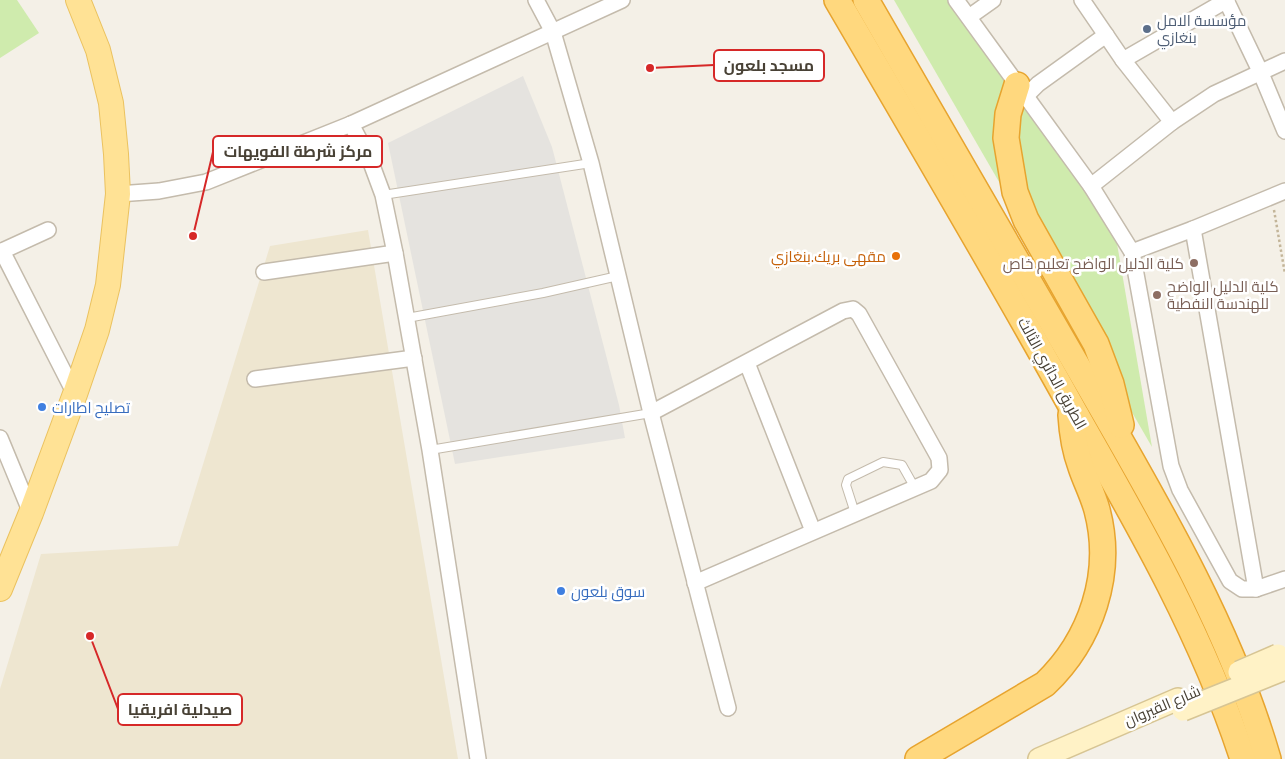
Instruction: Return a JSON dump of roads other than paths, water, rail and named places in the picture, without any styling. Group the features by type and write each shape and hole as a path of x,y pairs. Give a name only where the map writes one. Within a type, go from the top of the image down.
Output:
{"highway":[{"name":"الطريق الدائري الثالث","path":"837,0 1142,530 1188,621 1216,685 1243,759"},
{"name":"الطريق الدائري الثالث","path":"866,0 1164,517 1227,648 1268,759"},
{"path":"1021,90 1008,114 1006,138 1015,192 1026,220 1096,344 1115,399 1126,450"},
{"path":"918,759 1044,684 1066,662 1088,623 1099,588 1102,546 1097,511 1076,450 1071,423 1070,402"}],"main road":[{"path":"0,589 31,513 75,394 97,330 108,285 118,194 111,104 98,50 78,0"},
{"name":"شارع القيروان","path":"1069,759 1180,705 1283,659"},
{"name":"شارع القيروان","path":"1039,759 1180,705"}],"street":[{"path":"536,0 554,32 590,163 651,413 728,708"},
{"path":"118,194 159,191 206,182 352,124 622,0"},
{"path":"956,0 1091,186 1132,252 1171,466 1177,482 1230,581 1242,589 1256,589 1285,579"},
{"path":"968,17 993,0"},
{"path":"1082,0 1124,60 1172,122"},
{"path":"1124,60 1226,0 1260,71 1285,131"},
{"path":"1021,90 1038,84 1106,35"},
{"path":"1091,186 1172,122 1214,94 1285,61"},
{"path":"352,124 370,160 383,195 395,253 430,450 478,759"},
{"path":"1132,252 1193,229 1278,193"},
{"path":"1193,229 1256,589"},
{"path":"48,230 1,252 75,394"},
{"path":"264,272 395,253"},
{"path":"651,413 843,311 853,309 860,314 939,458 940,470 931,481 695,583"},
{"path":"255,379 414,358"},
{"path":"748,363 813,531"},
{"path":"0,438 31,513"}],"lane":[{"path":"383,195 590,163"},
{"path":"407,318 543,293 618,276"},
{"path":"430,450 651,413"},
{"path":"855,513 846,485 848,479 883,462 902,465 915,488"}],"place":[{"name":"مؤسسة الامل بنغازي","path":"1147,29"},
{"name":"مسجد بلعون","path":"650,68"},
{"name":"مركز شرطة الفويهات","path":"193,236"},
{"name":"مقهى بريك.بنغازي","path":"896,256"},
{"name":"كلية الدليل الواضح تعليم خاص","path":"1194,263"},
{"name":"كلية الدليل الواضح للهندسة النفطية","path":"1157,295"},
{"name":"تصليح اطارات","path":"42,407"},
{"name":"سوق بلعون","path":"561,591"},
{"name":"صيدلية افريقيا","path":"90,636"}]}
